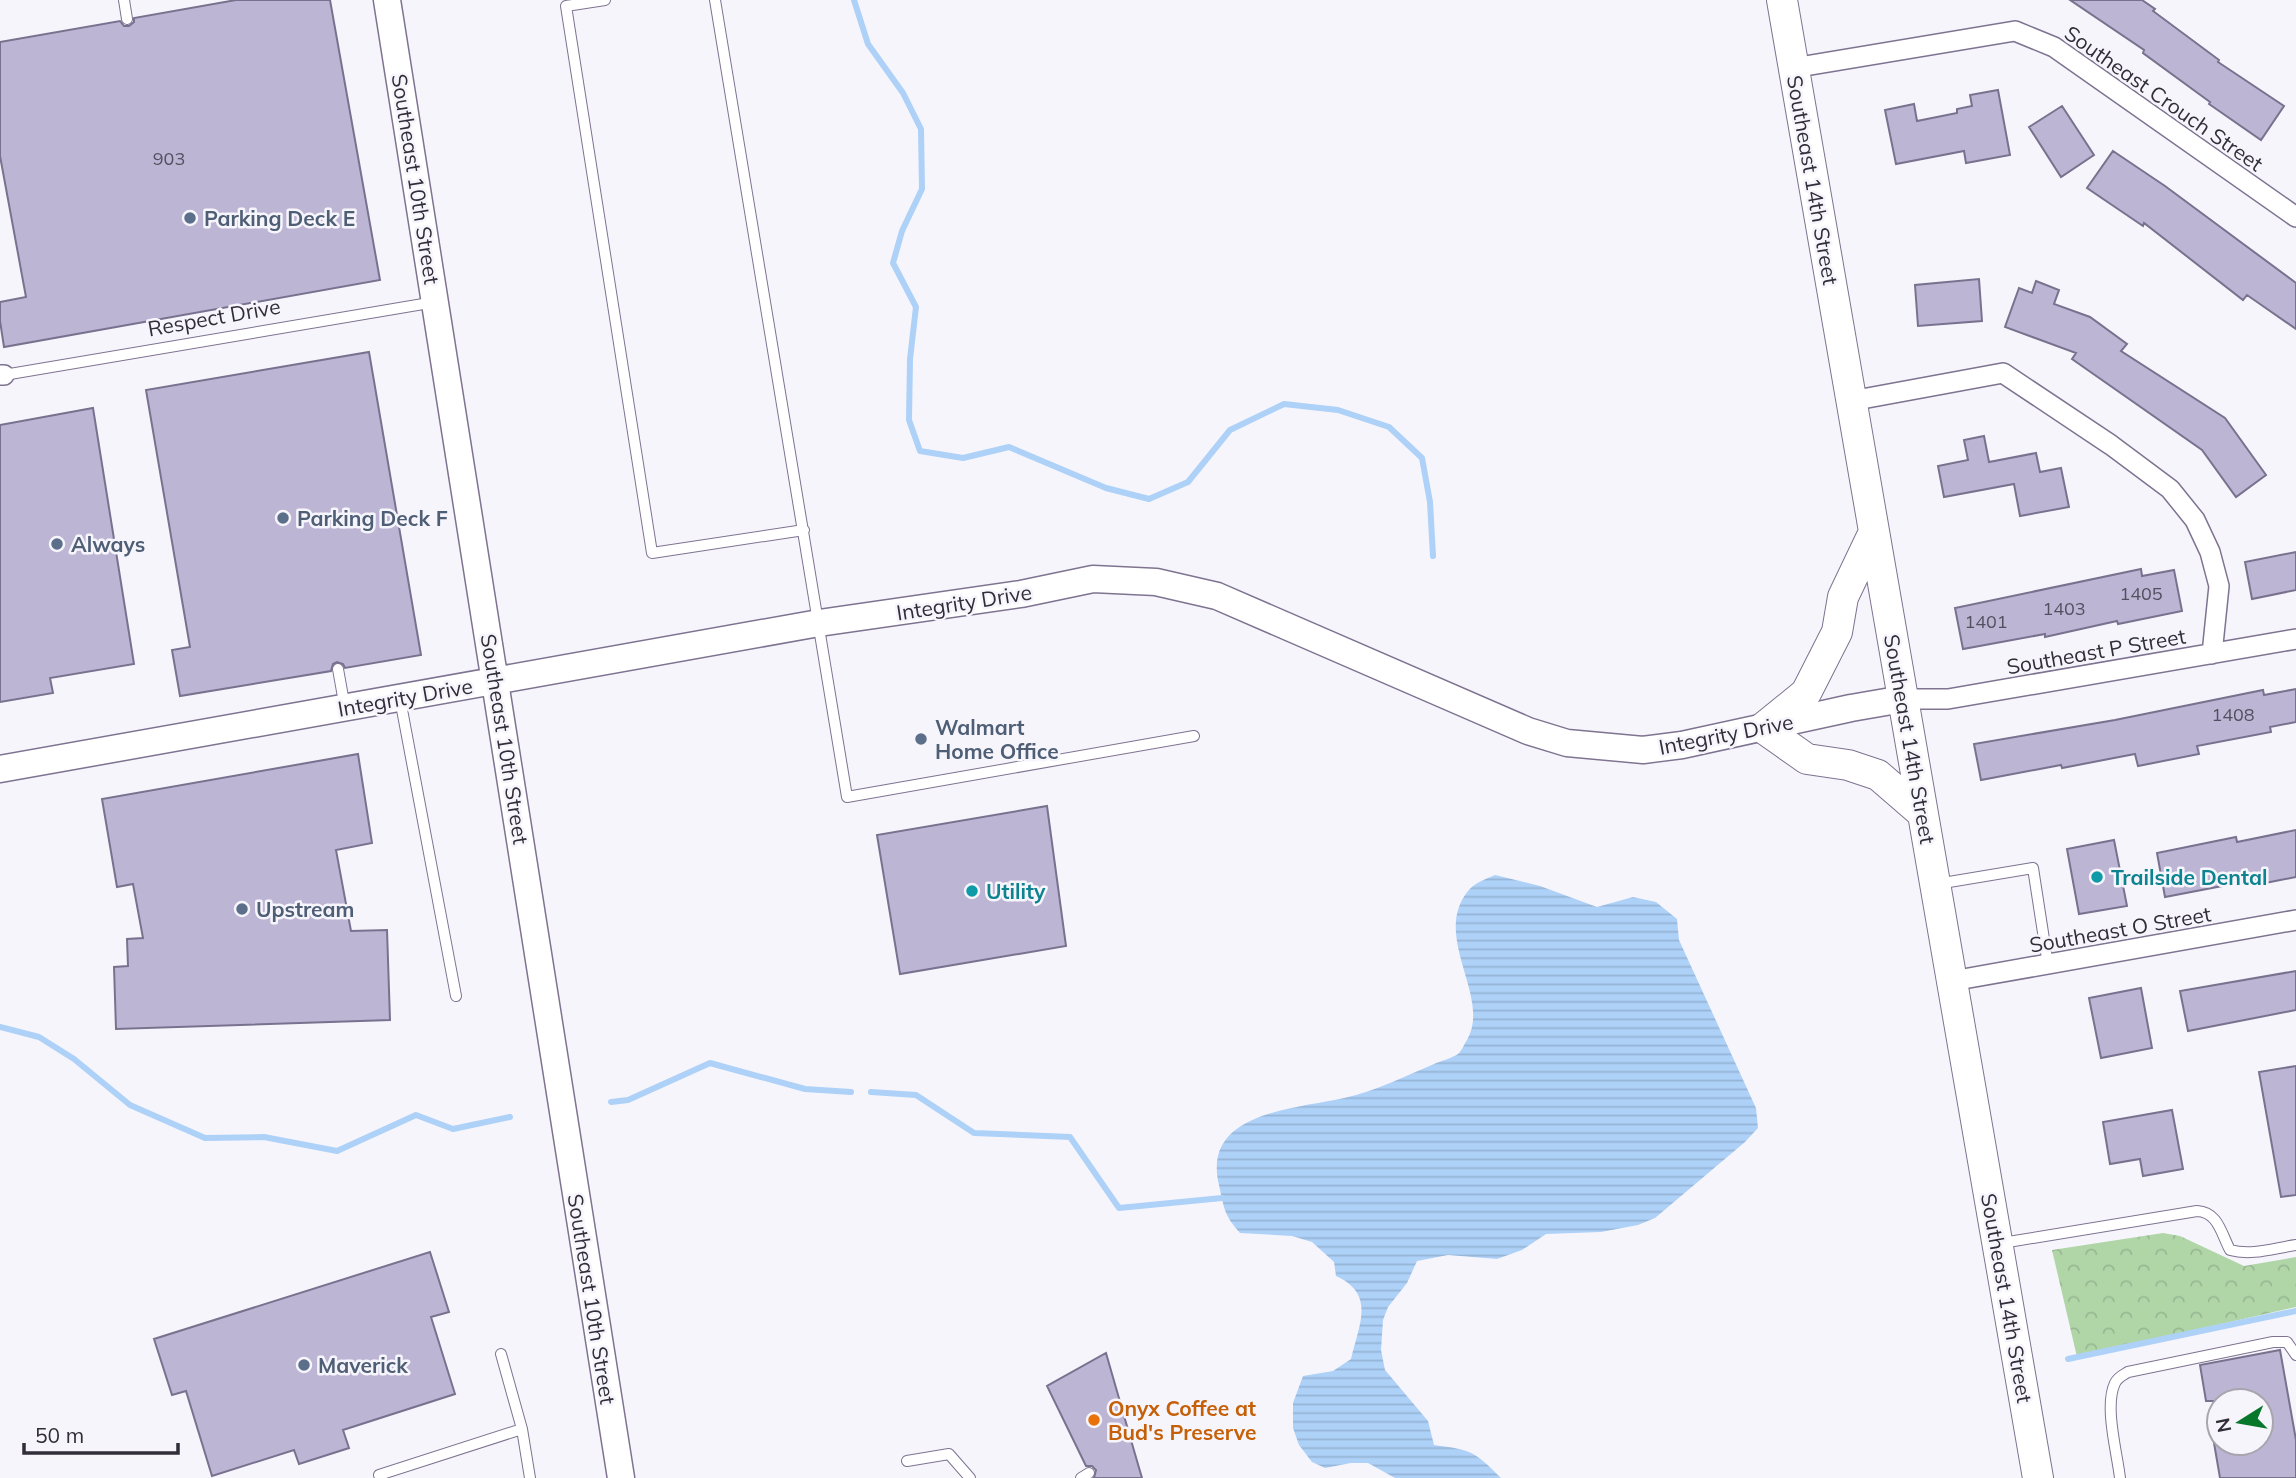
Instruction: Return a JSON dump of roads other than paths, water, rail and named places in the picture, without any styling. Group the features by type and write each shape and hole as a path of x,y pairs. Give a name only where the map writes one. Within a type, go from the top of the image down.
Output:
{"main road":[{"name":"Southeast 14th Street","path":"1782,0 2038,1478"},
{"path":"1874,532 1843,597 1837,632 1806,694 1763,728 1807,759 1848,765 1878,775 1922,813"}],"street":[{"name":"Southeast 10th Street","path":"387,0 621,1478"},
{"name":"Southeast Crouch Street","path":"1793,68 2015,31 2054,47 2296,217"},
{"path":"1851,401 2003,373 2111,445 2170,489 2195,520 2210,552 2219,586 2212,654"},
{"name":"Integrity Drive","path":"0,769 819,624 1021,594 1093,579 1156,582 1217,596 1528,731 1567,743 1643,750 1682,746 1903,699"},
{"name":"Southeast P Street","path":"1903,699 1948,699 2296,639"},
{"name":"Southeast O Street","path":"1952,981 2296,920"}],"lane":[{"path":"124,0 127,19"},
{"path":"605,0 566,6 652,553 804,530"},
{"path":"716,0 847,797 1194,736"},
{"name":"Respect Drive","path":"2,375 435,302"},
{"path":"338,669 345,708"},
{"path":"399,699 456,996"},
{"path":"1935,884 2033,868 2049,965"},
{"path":"1998,1244 2197,1211 2208,1212 2217,1220 2230,1250 2239,1253 2296,1245"},
{"path":"2120,1478 2113,1419 2112,1394 2116,1379 2128,1372 2273,1342 2287,1342 2296,1355"},
{"path":"501,1354 522,1429 530,1478"},
{"path":"379,1475 522,1429"},
{"path":"907,1461 949,1454 970,1478"}],"water":[{"path":"1495,875 1540,886 1597,907 1633,897 1656,902 1677,919 1679,940 1756,1108 1758,1128 1655,1218 1638,1225 1601,1232 1546,1234 1522,1250 1497,1259 1448,1255 1417,1261 1407,1283 1388,1307 1383,1320 1381,1350 1385,1370 1428,1421 1434,1445 1472,1453 1501,1478 1395,1478 1368,1463 1325,1468 1312,1462 1299,1445 1293,1428 1293,1403 1303,1376 1333,1371 1351,1359 1362,1311 1360,1301 1348,1283 1336,1276 1334,1262 1312,1242 1292,1236 1240,1233 1224,1206 1217,1161 1224,1142 1238,1128 1256,1118 1367,1092 1459,1053 1473,1023 1469,986 1458,947 1458,909 1471,888"}],"waterway":[{"path":"854,0 868,44 903,93 921,129 922,189 902,231 893,263 916,307 910,359 909,420 920,451 963,458 1009,447 1106,488 1149,499 1188,482 1230,430 1284,404 1338,410 1389,427 1422,458 1430,502 1433,556"},
{"path":"0,1027 39,1037 74,1059 130,1105 205,1138 264,1137 337,1151 416,1115 453,1129 510,1117"},
{"path":"611,1102 628,1100 710,1063 805,1089 851,1092"},
{"path":"871,1092 916,1095 974,1133 1070,1137 1119,1208 1222,1198"},
{"path":"2068,1359 2296,1311"}],"place":[{"name":"Parking Deck E","path":"190,218"},
{"name":"Parking Deck F","path":"283,518"},
{"name":"Always","path":"57,544"},
{"name":"Walmart Home Office","path":"921,739"},
{"name":"Trailside Dental","path":"2097,877"},
{"name":"Utility","path":"972,891"},
{"name":"Upstream","path":"242,909"},
{"name":"Maverick","path":"304,1365"},
{"name":"Onyx Coffee at Bud's Preserve","path":"1094,1420"}]}
